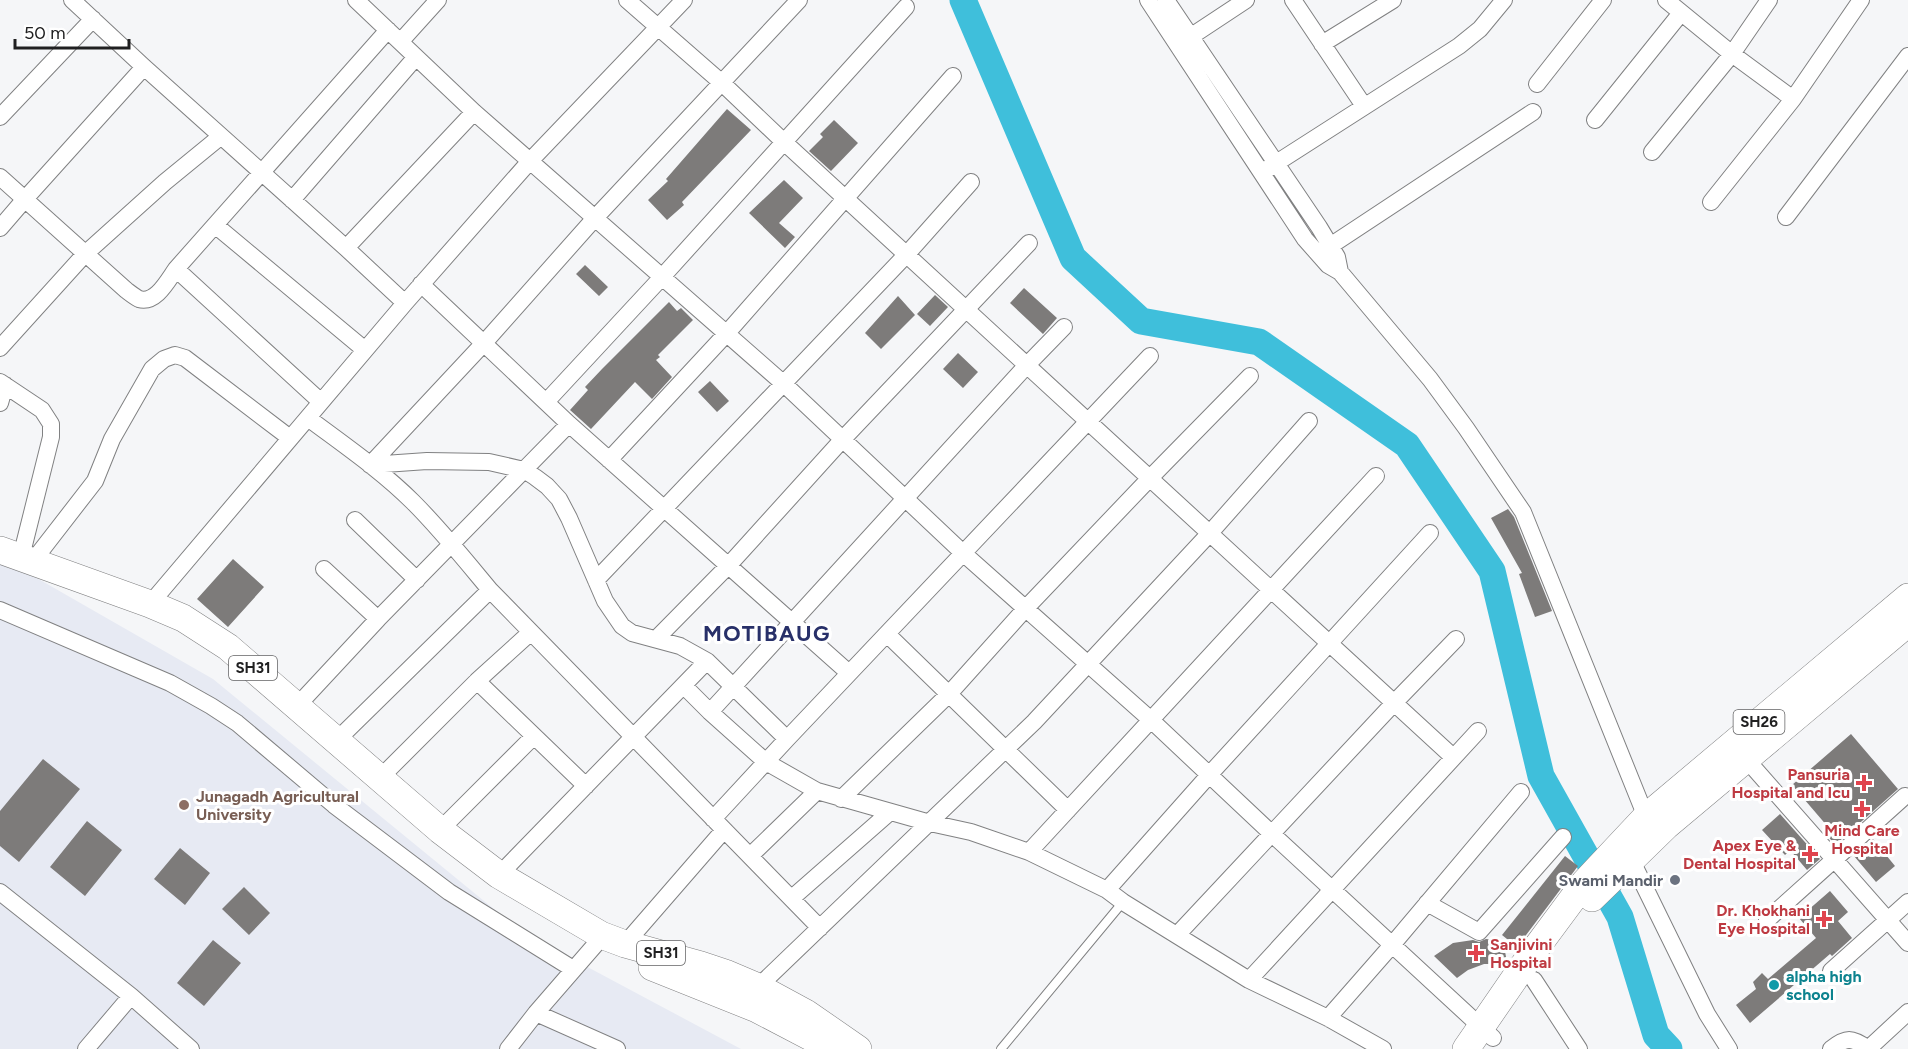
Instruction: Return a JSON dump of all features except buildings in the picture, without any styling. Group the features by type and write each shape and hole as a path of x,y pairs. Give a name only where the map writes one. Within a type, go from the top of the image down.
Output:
{"main road":[{"name":"SH31","path":"13,558 150,604 183,618 228,647 440,830 499,875 601,934 625,944 701,964 758,987 806,1013 858,1049"},
{"path":"13,558 202,641 237,667 445,847 538,913 595,945 731,998 820,1046"},
{"name":"SH26","path":"1486,1038 1589,890 1623,854 1646,817 1908,597"},
{"name":"SH26","path":"1623,854 1666,826 1908,623"},
{"name":"SH26","path":"1466,1049 1486,1038 1534,980 1589,890"}],"street":[{"path":"72,0 405,303"},
{"path":"356,0 474,112 728,333 963,553 1210,774 1392,945 1486,1038"},
{"path":"0,177 138,299 148,300 154,297 261,174 394,36 438,0"},
{"path":"627,0 722,83 1453,757"},
{"path":"150,604 421,284 530,161 684,0"},
{"path":"369,465 484,344 595,218 799,0"},
{"path":"1148,0 1184,41 1324,250 1337,257 1340,272 1430,379 1523,512 1646,817"},
{"path":"1166,0 1184,41"},
{"path":"1184,41 1246,0"},
{"path":"1293,0 1364,106"},
{"path":"1322,44 1393,0"},
{"path":"1269,168 1471,38 1504,0"},
{"path":"1537,84 1603,0"},
{"path":"1666,0 1732,54 1793,99"},
{"path":"1652,152 1732,54 1769,0"},
{"path":"1712,202 1793,99 1861,0"},
{"path":"546,402 906,7"},
{"path":"1595,120 1682,13"},
{"path":"0,117 93,19"},
{"path":"1786,217 1908,56"},
{"path":"292,200 416,57"},
{"path":"0,228 144,67"},
{"path":"609,460 728,333 953,76"},
{"path":"346,248 474,112"},
{"path":"1324,250 1533,112"},
{"path":"0,348 85,254 220,136"},
{"path":"596,580 907,254 971,182"},
{"path":"215,225 366,350"},
{"path":"656,639 729,566 842,440 1029,243"},
{"path":"176,269 321,402"},
{"path":"421,284 569,424 849,673"},
{"path":"710,712 1064,327"},
{"path":"13,558 95,481 112,439 152,369 164,359 175,355 185,358 290,438"},
{"path":"625,944 766,762 1150,357"},
{"path":"841,799 949,694 1026,608 1149,478 1250,376"},
{"path":"0,403 3,383 42,410 51,424 51,437 13,558"},
{"path":"308,418 412,501 490,590 820,928"},
{"path":"758,987 1006,751 1210,533 1310,421"},
{"path":"297,706 378,618 569,424"},
{"path":"369,465 427,461 489,462 524,470 547,486 559,499 605,601 622,626 632,633 680,646 707,661 787,739"},
{"path":"1029,852 1376,476"},
{"path":"355,520 417,580"},
{"path":"1107,890 1430,533"},
{"path":"324,569 378,618"},
{"path":"337,740 490,590"},
{"path":"0,610 170,683 211,706 237,723 334,805 449,892 573,969"},
{"path":"380,778 477,681 531,632"},
{"path":"887,634 1068,810"},
{"path":"1177,935 1394,702 1456,639"},
{"path":"499,875 707,661"},
{"path":"477,681 585,786"},
{"path":"684,686 766,762 817,791 930,823 971,832 1029,852 1107,890 1248,980 1328,1018 1383,1049"},
{"path":"1248,980 1478,731"},
{"path":"440,830 534,736"},
{"path":"1746,759 1908,943"},
{"path":"750,856 817,791"},
{"path":"1328,1018 1521,792"},
{"path":"1767,920 1905,796"},
{"path":"792,898 890,812"},
{"path":"1427,903 1479,932 1563,837"},
{"path":"1623,854 1707,1014 1729,1049"},
{"path":"0,892 131,996 192,1049"},
{"path":"1831,971 1908,902"},
{"path":"508,1049 595,945"},
{"path":"1534,980 1579,1049"},
{"path":"86,1049 131,996"},
{"path":"1831,1049 1846,1039 1856,1040 1868,1049 1908,1012"},
{"path":"536,1013 617,1049"}],"lane":[{"path":"1001,1049 1123,902"}],"shaded area":[{"name":"Junagadh Agricultural University","path":"0,557 213,679 522,932 741,1049 0,1049"}],"waterway":[{"path":"963,0 1073,258 1141,321 1259,342 1407,445 1492,571 1541,776 1620,917 1656,1035 1669,1049"}],"place":[{"name":"Pansuria Hospital and Icu","path":"1864,783"},
{"name":"Junagadh Agricultural University","path":"184,805"},
{"name":"Mind Care Hospital","path":"1862,809"},
{"name":"Apex Eye & Dental Hospital","path":"1810,854"},
{"name":"Swami Mandir","path":"1675,880"},
{"name":"Dr. Khokhani Eye Hospital","path":"1824,919"},
{"name":"Sanjivini Hospital","path":"1476,953"},
{"name":"alpha high school","path":"1774,985"}],"district":[{"name":"MOTIBAUG","path":"767,633"}]}
